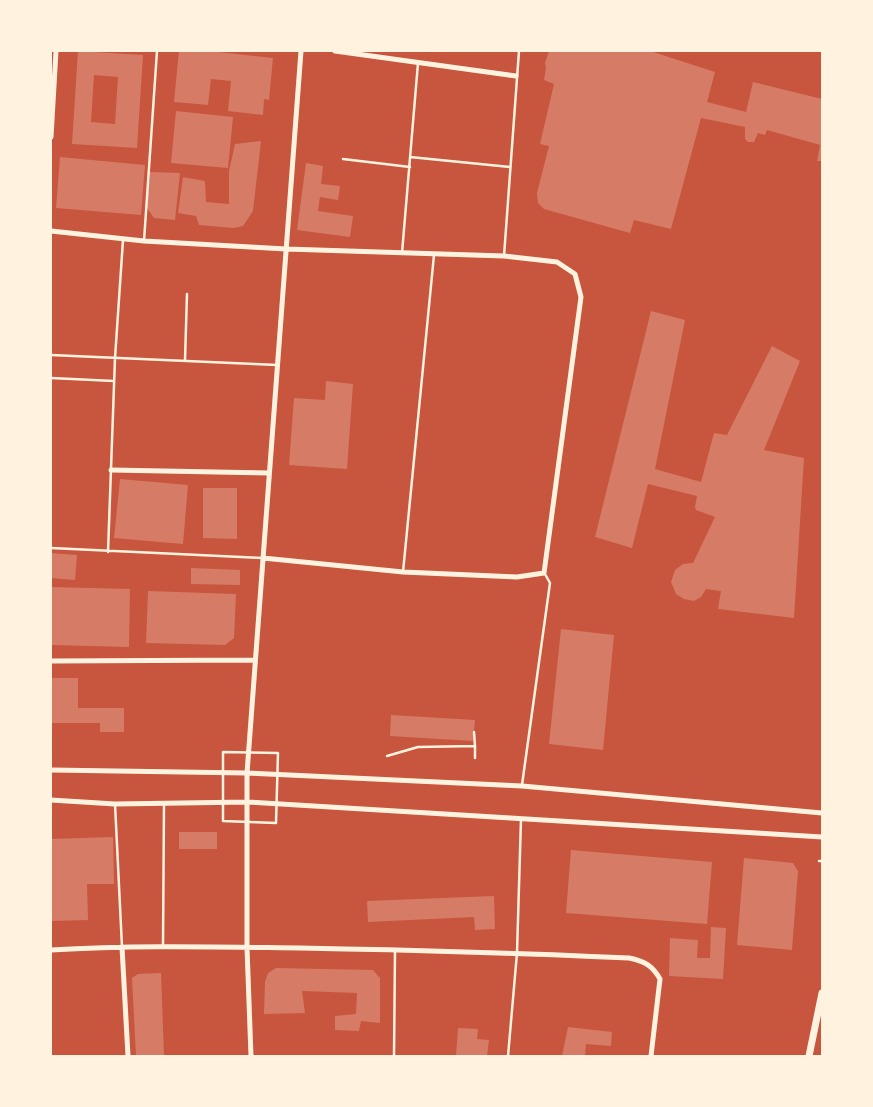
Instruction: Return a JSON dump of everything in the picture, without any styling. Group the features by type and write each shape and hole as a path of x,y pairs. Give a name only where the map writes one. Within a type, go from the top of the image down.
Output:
{"street":[{"path":"51,137 56,51"},
{"path":"251,1056 247,948 247,773 301,51"},
{"path":"335,51 516,76"},
{"path":"51,231 144,241 286,249 504,256 556,262 575,274 581,297 544,572 517,577 403,572 263,558"},
{"path":"111,470 270,473"},
{"path":"51,661 255,660"},
{"path":"51,770 223,772 522,786 822,813"},
{"path":"51,800 116,804 276,803 822,837"},
{"path":"122,947 128,1056"},
{"path":"51,950 122,947 395,950 629,958 645,961 654,969 660,979 651,1056"},
{"path":"808,1056 822,992"}],"lane":[{"path":"144,241 157,51"},
{"path":"504,256 519,51"},
{"path":"402,254 418,63"},
{"path":"410,157 510,167"},
{"path":"343,159 410,167"},
{"path":"108,552 115,358 124,238"},
{"path":"403,572 434,255"},
{"path":"185,361 187,294"},
{"path":"51,355 278,365"},
{"path":"51,378 114,381"},
{"path":"51,548 263,558"},
{"path":"522,786 550,583 544,572"},
{"path":"116,804 122,947"},
{"path":"163,947 164,804"},
{"path":"508,1056 517,953 521,817"},
{"path":"394,1056 395,950"}],"path":[{"path":"474,732 474,758"},
{"path":"387,756 418,747 475,746"},
{"path":"223,752 223,821"},
{"path":"276,823 278,753"}],"building":[{"path":"78,51 143,55 137,148 72,144","holes":["94,75 118,77 115,124 91,122"]},
{"path":"179,51 209,51 273,58 269,100 264,99 263,115 228,111 231,81 211,79 208,105 174,102"},
{"path":"549,51 650,51 715,72 707,102 746,112 753,82 822,99 822,161 817,161 820,145 767,130 765,135 758,133 754,142 748,142 745,139 745,127 701,118 671,229 634,220 630,233 544,209 538,203 537,193 549,146 540,144 554,84 544,80 545,63"},
{"path":"176,111 233,117 228,168 171,163"},
{"path":"261,141 253,211 243,226 234,228 199,225 196,216 178,213 183,177 205,181 206,202 229,204 229,171 235,144"},
{"path":"60,157 145,165 141,215 56,208"},
{"path":"306,163 323,166 321,184 340,186 338,200 320,197 318,211 353,216 350,237 297,230"},
{"path":"150,172 180,173 175,220 154,218 147,208"},
{"path":"651,311 685,320 655,469 701,482 714,433 727,435 772,346 800,361 764,450 804,458 794,618 718,609 721,591 706,589 701,597 694,601 684,599 676,594 671,582 675,570 683,564 693,563 715,517 696,510 697,496 648,484 632,548 595,537"},
{"path":"326,381 353,384 347,469 289,465 294,398 325,400"},
{"path":"120,479 188,485 183,544 114,538"},
{"path":"203,488 237,488 237,539 203,538"},
{"path":"51,553 77,555 75,580 51,578"},
{"path":"191,568 240,570 240,585 191,584"},
{"path":"51,587 130,589 129,647 51,645"},
{"path":"148,591 236,594 234,638 225,645 146,643"},
{"path":"561,629 614,635 603,750 549,744"},
{"path":"51,678 78,678 78,708 124,708 124,732 100,732 100,723 51,723"},
{"path":"391,715 475,720 473,741 390,736"},
{"path":"179,832 217,832 217,849 179,849"},
{"path":"113,837 114,884 87,884 88,920 51,921 51,839"},
{"path":"571,850 712,862 707,924 566,913"},
{"path":"744,858 793,863 798,871 792,950 737,945"},
{"path":"494,896 495,929 475,930 474,917 368,922 367,901"},
{"path":"711,927 726,928 723,979 669,976 670,938 698,940 697,958 710,958"},
{"path":"276,968 373,970 380,978 380,1023 361,1021 359,1031 335,1030 335,1016 356,1014 357,993 302,991 305,1013 264,1014 265,982 268,973"},
{"path":"161,973 164,1056 136,1056 132,978 138,974"},
{"path":"568,1027 612,1032 611,1046 586,1044 585,1056 562,1056"},
{"path":"458,1028 478,1029 477,1039 489,1040 487,1056 456,1056"}]}
